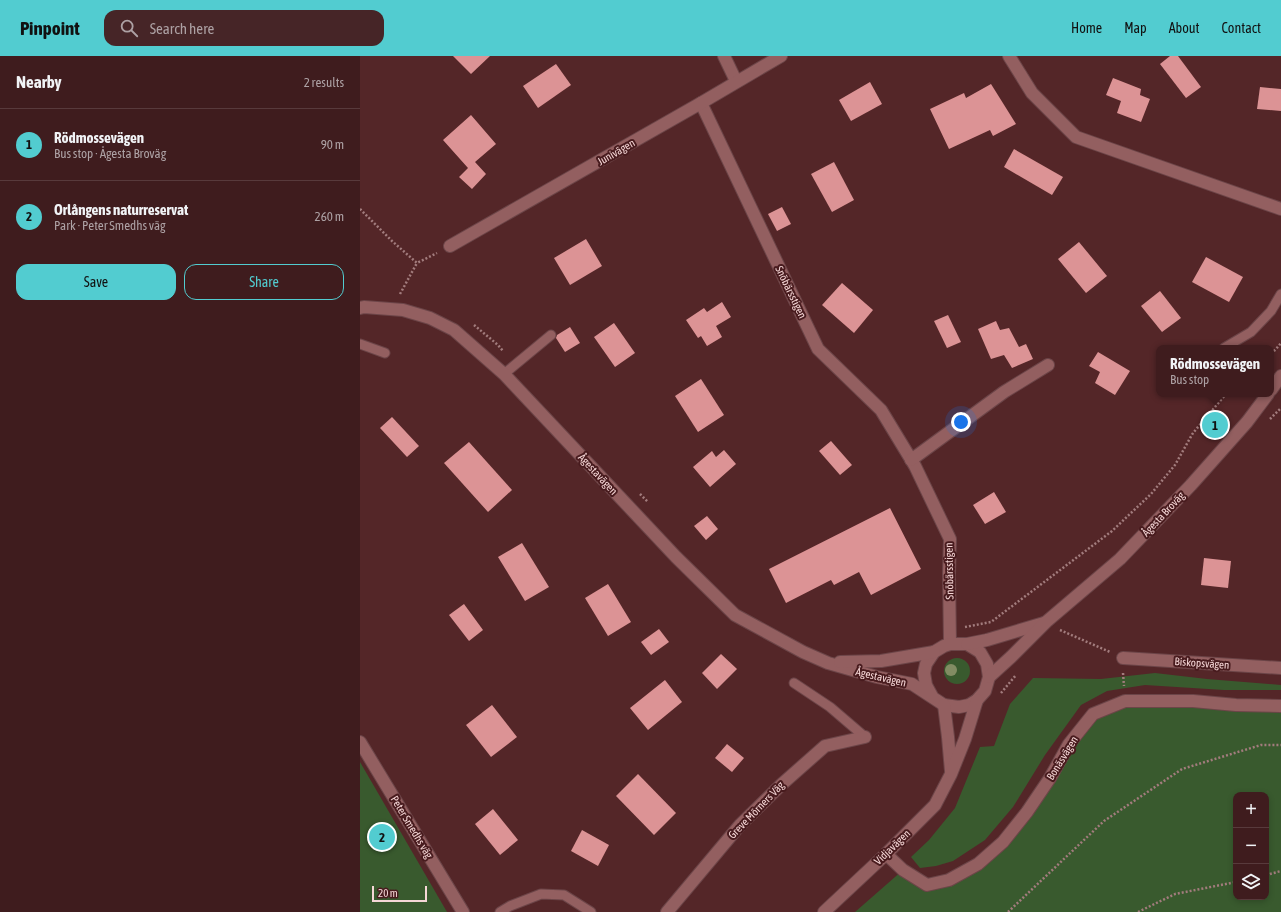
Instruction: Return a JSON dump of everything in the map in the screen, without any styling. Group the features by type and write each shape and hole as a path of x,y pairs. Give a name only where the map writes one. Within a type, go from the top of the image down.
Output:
{"street":[{"path":"724,56 736,82"},
{"name":"Junivägen","path":"450,246 781,56"},
{"path":"1009,56 1032,93 1076,137 1281,209"},
{"name":"Snöbärsstigen","path":"701,103 818,349 881,410 911,460 950,539 950,644"},
{"name":"Ågestavägen","path":"360,308 403,310 430,318 454,330 509,370 676,557 735,615 803,652 828,663 877,677 912,684 932,696"},
{"path":"911,460 1004,392 1048,365"},
{"path":"1274,386 1281,376"},
{"name":"Ågesta Broväg","path":"989,677 1046,622 1120,559 1191,485 1247,422 1266,397"},
{"name":"Ågesta Broväg","path":"967,644 987,640 1046,622"},
{"path":"950,644 967,644 980,652 987,664 989,677 984,691 977,700 969,705 959,707 944,704 932,696 926,684 924,673 926,664 934,652 944,646 950,644"},
{"name":"Ågestavägen","path":"828,663 881,661 934,652"},
{"name":"Biskopsvägen","path":"1123,658 1281,668"},
{"name":"Vidjavägen","path":"824,912 886,854 935,805 951,774 965,739 977,700"},
{"name":"Bonäsvägen","path":"886,854 903,870 927,885 949,880 978,864 1002,842 1027,812 1050,778 1069,744 1093,714 1125,701 1193,701 1236,705 1281,706"},
{"path":"944,704 951,774"},
{"name":"Greve Mörners Väg","path":"667,912 740,826 782,784 825,746 865,738"},
{"name":"Peter Smedhs väg","path":"360,742 463,912"}],"lane":[{"path":"1229,345 1252,332 1271,311 1281,294"},
{"path":"509,370 551,335"},
{"path":"360,344 385,353"},
{"path":"794,683 830,707 865,738"},
{"path":"500,912 510,906 541,894 564,895 591,912"}],"path":[{"path":"360,209 392,241 417,263"},
{"path":"404,296 400,294 417,263 450,246"},
{"path":"470,322 498,345 509,370"},
{"path":"1274,351 1281,343"},
{"path":"951,629 991,622 1112,531 1151,494 1175,465 1193,433 1223,397"},
{"path":"1270,420 1281,408"},
{"path":"639,493 649,504"},
{"path":"1054,635 1064,625"},
{"path":"1060,630 1123,658 1125,701"},
{"path":"999,696 1017,674"},
{"path":"1008,912 1104,821 1182,769 1261,745 1281,745"},
{"path":"1269,874 1281,871"},
{"path":"1138,912 1175,894 1233,883"}],"green space":[{"path":"957,658 966,662 970,671 966,680 957,684 948,680 944,671 948,662"},
{"path":"1155,673 1281,685 1281,690 1224,690 1145,685 1107,691 1081,705 1045,755 1013,807 985,840 953,861 936,866 920,868 911,857 929,840 955,808 980,747 994,746 1010,704 1033,678 1101,679"},
{"path":"1125,701 1281,706 1281,912 855,912 903,870 927,885 949,880 1003,842 1093,714"},
{"path":"360,762 447,912 360,912"}],"building":[{"path":"453,56 490,56 471,74"},
{"path":"1170,56 1178,56 1201,87 1186,98 1160,64"},
{"path":"556,64 571,85 538,108 523,86"},
{"path":"1113,78 1141,89 1140,95 1150,99 1141,122 1117,113 1121,101 1106,95"},
{"path":"870,82 882,104 851,121 839,100"},
{"path":"991,84 1016,124 993,136 990,130 949,149 930,109 964,93 966,98"},
{"path":"1260,87 1281,89 1281,111 1257,109"},
{"path":"471,115 496,144 475,162 486,174 472,189 459,177 468,168 443,140"},
{"path":"1014,149 1063,177 1052,195 1004,167"},
{"path":"834,162 854,200 832,212 811,174"},
{"path":"782,207 791,224 777,231 768,214"},
{"path":"586,239 602,266 570,285 554,258"},
{"path":"1079,242 1107,276 1086,293 1058,259"},
{"path":"1206,257 1243,277 1229,302 1192,282"},
{"path":"842,283 873,310 854,333 822,305"},
{"path":"1160,291 1181,318 1162,332 1141,306"},
{"path":"722,302 731,317 716,326 722,337 707,346 701,336 698,338 686,320 704,308 707,312"},
{"path":"948,315 961,342 947,348 934,321"},
{"path":"996,321 1000,330 1009,328 1019,347 1026,344 1033,359 1012,368 1004,355 991,359 978,329"},
{"path":"614,323 635,353 615,367 594,337"},
{"path":"570,327 580,343 565,352 556,338 557,335"},
{"path":"1098,352 1130,371 1115,395 1095,383 1100,372 1089,366"},
{"path":"701,379 724,415 698,432 675,396"},
{"path":"392,417 419,446 407,457 380,428"},
{"path":"831,441 852,465 840,475 819,451"},
{"path":"469,442 512,490 488,512 444,463"},
{"path":"724,450 736,464 710,487 693,467 712,451 716,457"},
{"path":"994,492 1006,512 985,524 973,505"},
{"path":"890,508 921,569 871,595 859,572 834,585 831,580 786,603 769,569"},
{"path":"707,516 718,529 706,540 694,526"},
{"path":"522,543 549,587 525,601 498,557"},
{"path":"1204,558 1231,561 1228,588 1201,585"},
{"path":"608,584 631,622 608,636 585,598"},
{"path":"464,604 483,630 469,641 449,615"},
{"path":"659,629 669,642 651,655 641,642"},
{"path":"721,654 737,669 717,689 702,673"},
{"path":"665,680 682,702 648,730 630,708"},
{"path":"492,705 517,737 491,757 466,725"},
{"path":"727,744 744,758 732,772 715,758"},
{"path":"638,774 676,813 654,835 616,796"},
{"path":"493,809 518,840 500,855 475,824"},
{"path":"582,830 609,845 598,866 571,851"}],"place":[{"name":"Rödmossevägen","path":"1215,425"},
{"name":"Orlångens naturreservat","path":"382,837"}]}
